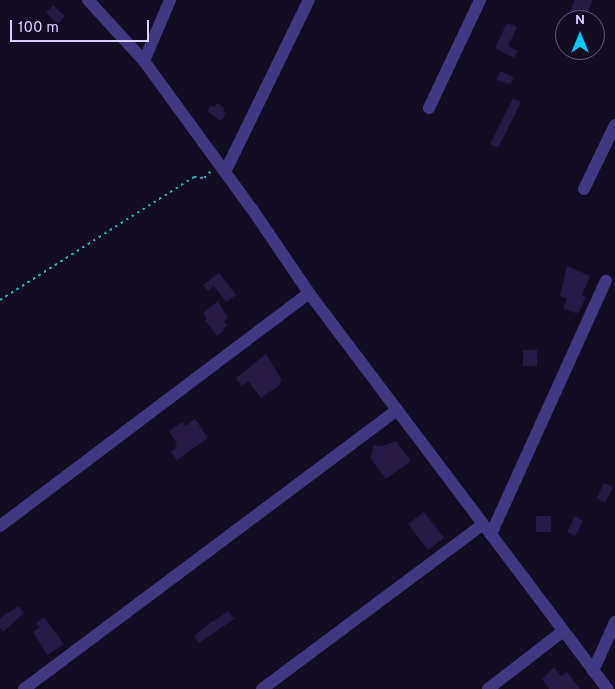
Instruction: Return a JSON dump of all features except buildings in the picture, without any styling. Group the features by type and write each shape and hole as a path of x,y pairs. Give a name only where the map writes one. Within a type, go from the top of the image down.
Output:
{"street":[{"path":"88,0 144,61 309,293 607,689"},
{"path":"144,61 170,0"},
{"path":"221,167 309,0"},
{"path":"429,108 480,0"},
{"path":"584,189 615,125"},
{"path":"262,689 486,530 606,281"},
{"path":"0,526 309,293"},
{"path":"24,689 397,410"},
{"path":"593,671 615,622"},
{"path":"488,689 564,631"}],"path":[{"path":"0,300 194,177 204,178 221,167"}]}
